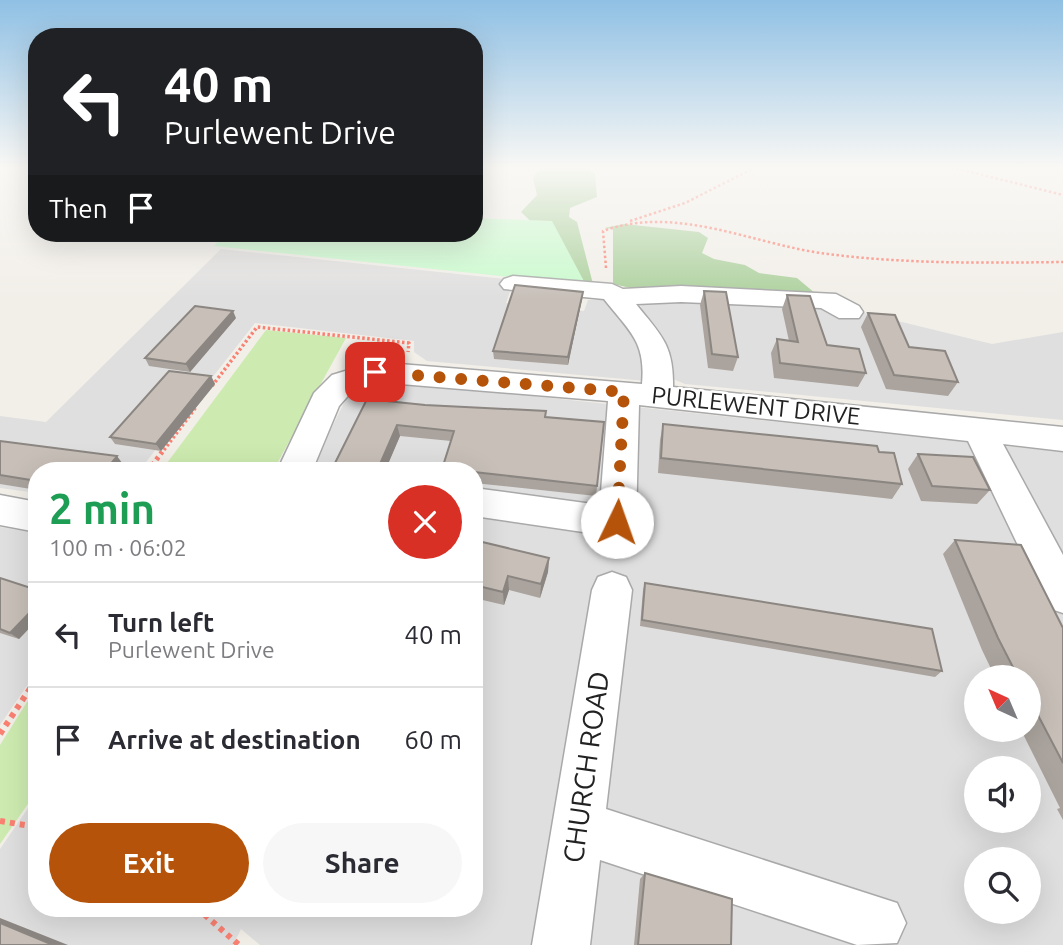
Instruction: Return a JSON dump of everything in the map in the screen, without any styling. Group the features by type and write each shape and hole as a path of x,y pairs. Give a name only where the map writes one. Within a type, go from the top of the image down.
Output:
{"street":[{"path":"513,284 617,292 827,300 849,312"},
{"path":"483,503 617,522 641,394 659,362 655,346 617,292"},
{"name":"PURLEWENT DRIVE","path":"298,462 325,401 343,382 375,372 641,394 1063,439"},
{"path":"979,430 1063,595"},
{"path":"0,510 28,515"},
{"name":"CHURCH ROAD","path":"561,945 612,590"},
{"path":"576,826 877,923"}],"path":[{"path":"617,292 608,283 603,230 664,210"},
{"path":"625,223 673,224 722,230 777,244 849,256 1063,262"},
{"path":"207,393 257,327 409,344 404,373"},
{"path":"155,462 199,404"},
{"path":"0,734 28,692"},
{"path":"0,821 28,826"},
{"path":"207,917 240,945"}],"shaded area":[{"path":"221,249 514,280 506,303 584,311 588,300 611,300 625,315 645,358 646,381 427,361 414,352 414,341 255,323 146,462 28,462 28,492 0,488 0,416 46,422"},
{"path":"824,295 865,313 992,344 1063,332 1063,420 685,384 673,379 638,300"},
{"path":"400,382 1063,452 1063,945 260,945 241,929 233,945 0,945 0,849 28,808 28,917 483,917 483,462 314,462 350,391 366,385"},
{"path":"0,527 28,532 28,684 0,725"}],"green space":[{"path":"570,210 569,217 577,222 593,284 580,285 542,232 521,212"},
{"path":"483,218 552,221 586,285 214,246 218,242 483,242"},
{"path":"624,224 699,232 708,238 702,253 714,259 745,265 759,273 797,278 816,294 635,289 613,284 613,229 604,228"},
{"path":"266,330 346,338 278,462 168,462"},
{"path":"28,700 28,804 0,844 0,745"}],"building":[{"path":"515,285 583,292 568,357 493,351"},
{"path":"704,291 726,292 738,357 712,354"},
{"path":"787,295 810,296 827,345 859,349 866,373 780,363 777,339 798,342"},
{"path":"195,306 233,311 186,364 145,358"},
{"path":"868,313 895,315 909,347 945,351 958,382 894,375"},
{"path":"169,371 211,376 156,444 110,437"},
{"path":"367,399 425,405 546,411 545,417 604,422 597,486 483,473 483,462 444,462 454,431 397,425 381,462 336,462"},
{"path":"663,424 877,446 879,452 894,453 902,484 661,458"},
{"path":"0,441 117,456 112,462 28,462 28,480 0,475"},
{"path":"918,454 973,457 990,490 932,486"},
{"path":"955,540 1021,545 1063,628 1063,763 1041,721 1041,665 1012,665"},
{"path":"483,542 549,558 541,584 508,576 503,592 483,587"},
{"path":"0,578 28,587 28,614 10,633 0,629"},
{"path":"645,583 932,629 942,671 642,620"},
{"path":"645,873 732,899 731,945 638,945"},
{"path":"0,923 53,945 0,945"}],"route":[{"path":"375,372 624,392 617,522"}]}
